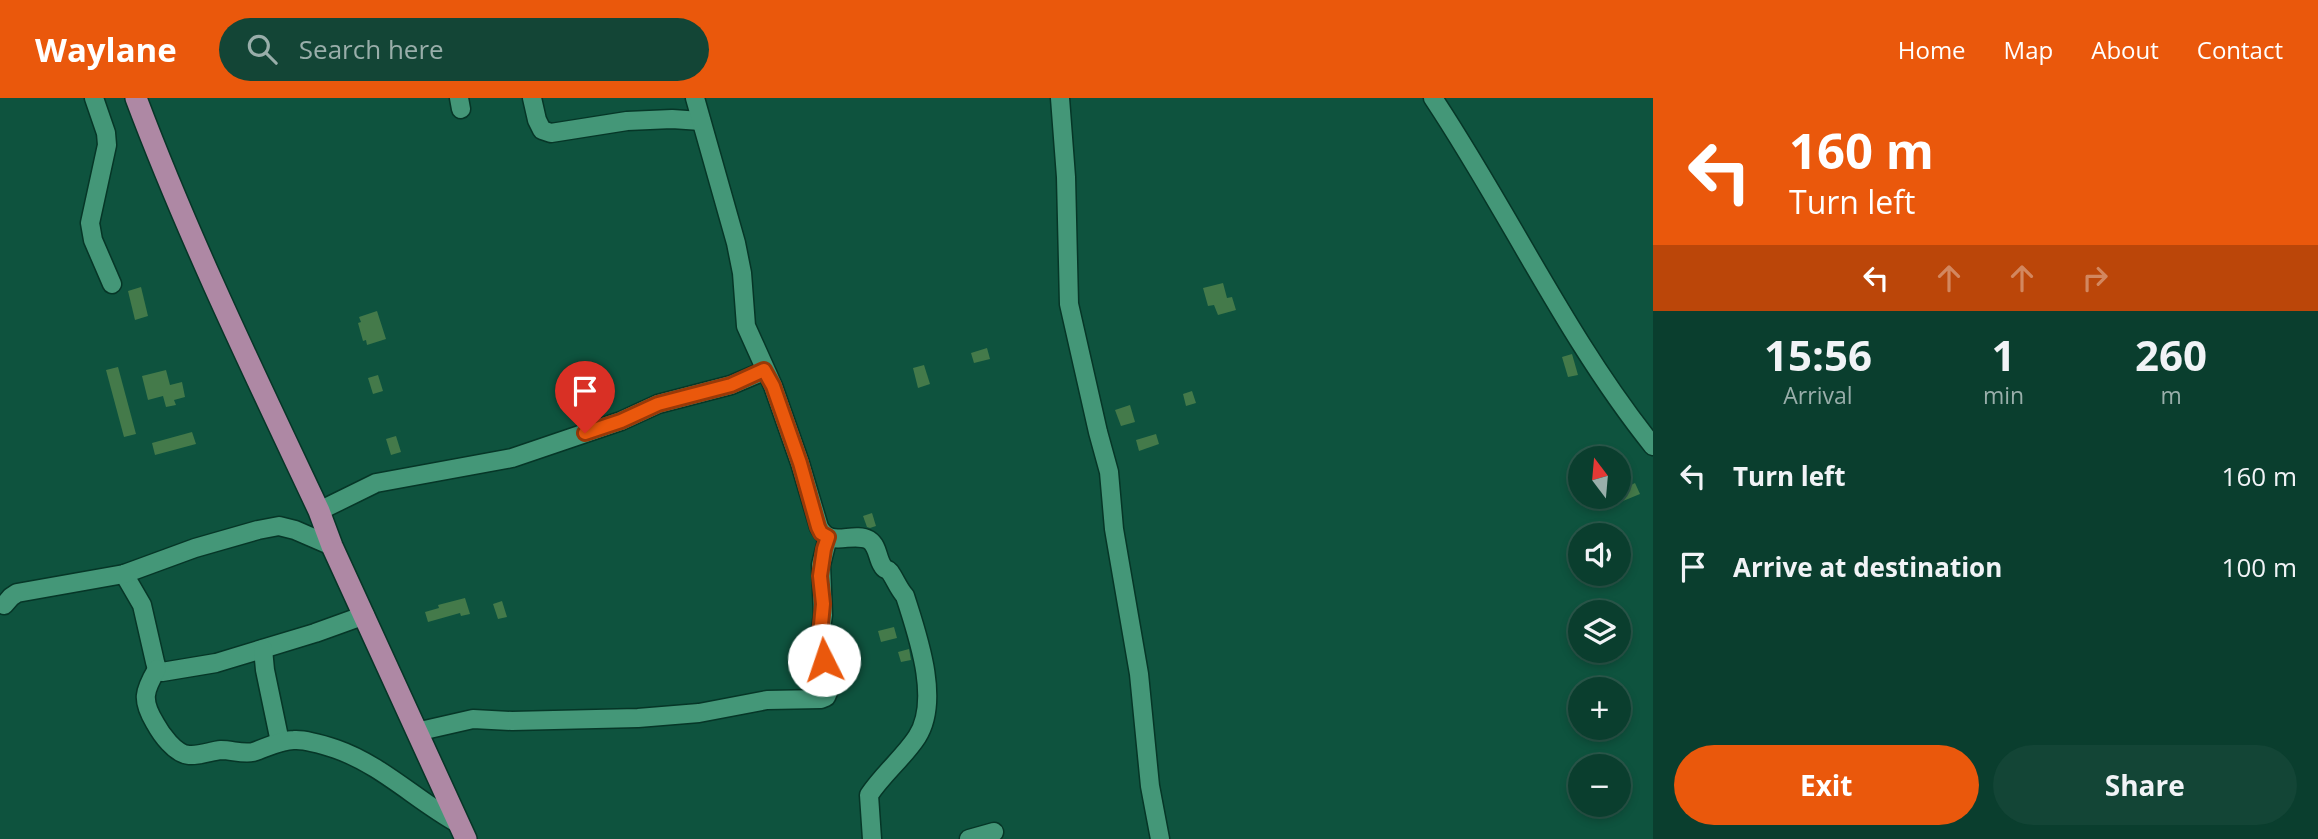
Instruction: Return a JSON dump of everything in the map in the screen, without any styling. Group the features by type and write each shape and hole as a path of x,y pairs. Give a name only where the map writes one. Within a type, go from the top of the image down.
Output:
{"main road":[{"path":"136,98 167,181 223,307 319,511 332,546 463,832"}],"street":[{"path":"94,98 106,133 107,145 90,223 98,252 112,284"},
{"path":"532,98 542,130 551,132 627,121 701,121"},
{"path":"695,98 736,243 742,273 746,326 773,386 800,463 818,527 821,533 828,537 864,539 874,545 881,564 891,573 896,586 905,596 928,681 928,713 918,736 869,795 872,839"},
{"path":"1060,98 1066,177 1069,304 1109,472 1114,529 1139,674 1150,786 1160,839"},
{"path":"1433,98 1556,302 1629,416 1653,446"},
{"path":"319,511 376,483 512,458 621,421 658,404 731,385 764,370"},
{"path":"4,605 17,593 124,573 195,548 279,526 332,546"},
{"path":"416,732 472,719 512,721 638,718 699,713 767,700 826,697 830,690 820,635 823,604 820,576 828,537"},
{"path":"124,573 142,605 157,669 146,688 148,712 159,731 174,747 191,755 222,750 245,753 295,740 336,749 398,783 463,832"},
{"path":"157,669 169,672 216,663 365,615"},
{"path":"263,649 279,742"},
{"path":"969,839 994,832"}],"building":[{"path":"1223,283 1227,298 1232,297 1236,310 1218,315 1214,305 1208,306 1203,288"},
{"path":"141,287 148,316 135,320 128,291"},
{"path":"377,311 386,339 367,345 366,340 363,341 359,317"},
{"path":"987,348 990,359 974,363 971,353"},
{"path":"1572,354 1578,375 1568,377 1562,357"},
{"path":"924,365 930,384 918,388 913,368"},
{"path":"118,367 136,434 124,437 106,370"},
{"path":"166,370 170,385 182,382 185,397 174,400 176,405 166,407 163,396 148,400 142,376"},
{"path":"378,375 383,391 373,394 368,378"},
{"path":"1192,391 1196,403 1186,406 1183,394"},
{"path":"1130,405 1135,422 1121,426 1115,410"},
{"path":"192,432 196,444 155,455 152,443"},
{"path":"1156,434 1159,444 1139,451 1136,440"},
{"path":"396,436 401,452 391,455 386,439"},
{"path":"1635,483 1640,494 1631,498 1631,485"},
{"path":"872,513 876,526 870,528 863,516"},
{"path":"465,598 470,614 461,616 460,613 428,622 425,612 439,608 438,605"},
{"path":"502,601 507,617 498,619 493,604"},
{"path":"894,627 897,638 881,642 878,631"},
{"path":"909,649 911,660 901,662 898,652"}],"route":[{"path":"585,433 621,421 658,404 731,385 764,370 773,386 800,463 818,527 821,533 828,537 820,576 823,622 820,635 824,660"}]}
